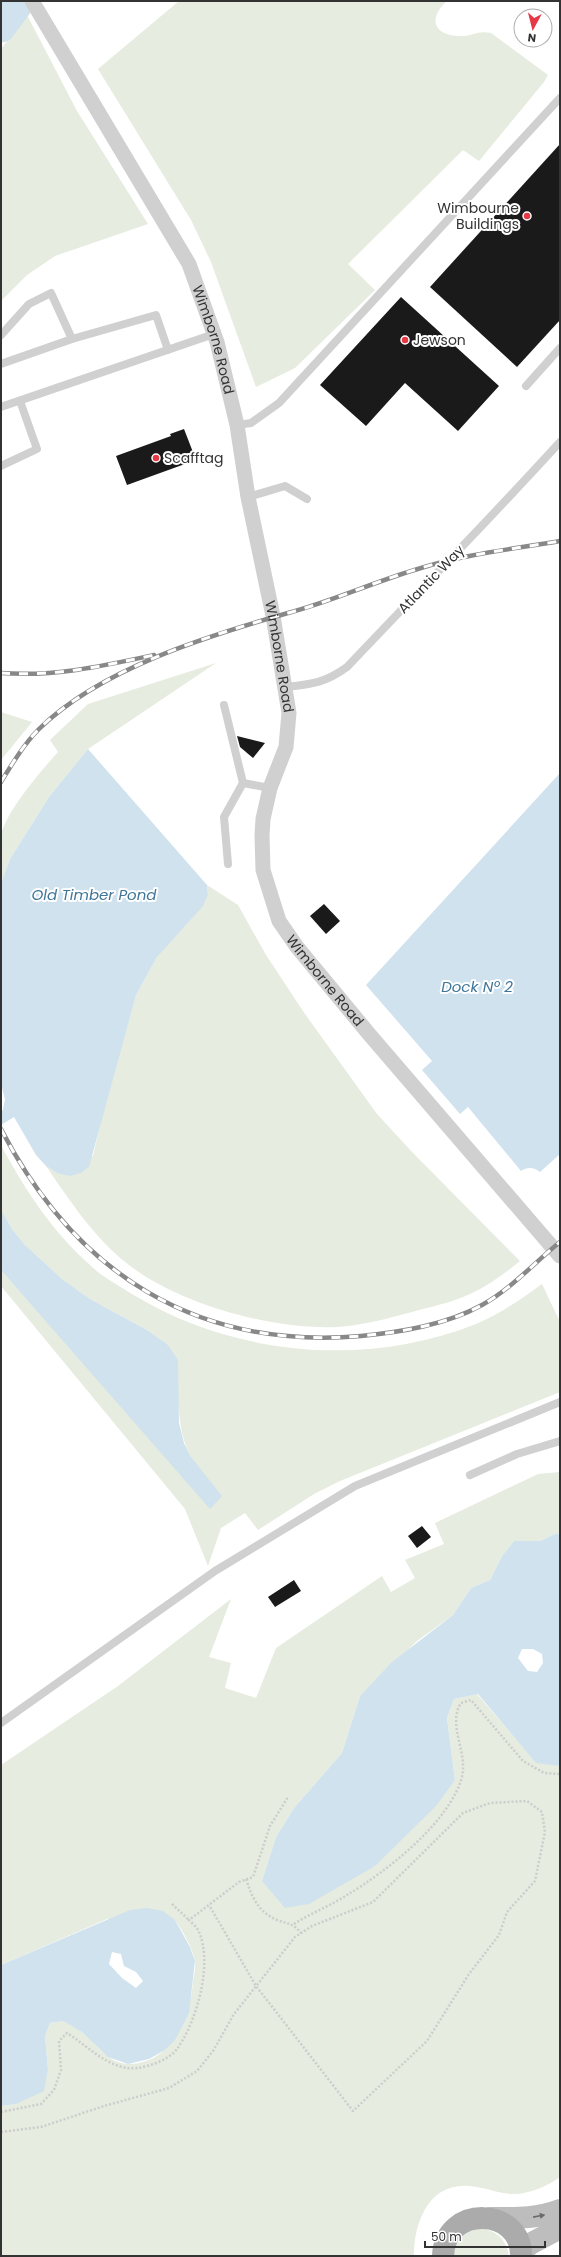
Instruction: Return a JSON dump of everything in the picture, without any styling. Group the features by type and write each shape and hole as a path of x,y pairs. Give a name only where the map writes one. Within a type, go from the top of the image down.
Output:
{"main road":[{"path":"443,2256 448,2237 455,2227 472,2219 490,2218 502,2222 511,2230 518,2241 521,2254"}],"street":[{"name":"Wimborne Road","path":"35,6 189,264 214,334 237,425 248,497 286,687 289,712 288,737 270,788 263,819 262,861 269,893 282,926 296,947 369,1034 560,1256"},
{"path":"490,2218 521,2218 539,2216 560,2210"},
{"path":"521,2254 530,2244 560,2228"}],"lane":[{"path":"237,425 251,423 279,403 560,98"},
{"path":"1,335 29,304 50,293 72,339"},
{"path":"1,364 72,339 156,316 168,350"},
{"path":"1,407 214,334"},
{"path":"526,386 560,348"},
{"path":"1,466 37,449 20,400"},
{"name":"Atlantic Way","path":"286,687 319,683 332,678 347,667 447,561 479,530 560,442"},
{"path":"248,497 285,486 307,499"},
{"path":"224,705 243,783 224,817 228,864"},
{"path":"243,783 270,788"},
{"path":"1,1723 214,1571 355,1486 560,1402"},
{"path":"470,1475 516,1454 560,1441"}],"path":[{"path":"294,1924 311,1913 347,1895 379,1873 429,1832 452,1799 462,1776 462,1748 456,1725 456,1711 461,1703 471,1700 523,1761 544,1773 560,1774"},
{"path":"189,1920 239,1882 253,1877 270,1826 288,1797"},
{"path":"1,2132 41,2127 104,2106 169,2088 197,2071 213,2051 234,2014 256,1986 295,1937 312,1926 373,1902 463,1813 490,1803 527,1801 542,1812 545,1832 535,1881 507,1912 499,1934 468,1974 427,2042 353,2111 256,1986 209,1905"},
{"path":"246,1879 255,1904 276,1920 294,1924 301,1933"},
{"path":"1,2112 41,2104 54,2090 61,2070 59,2041 67,2033 106,2061 118,2066 137,2068 160,2061 177,2050 198,2006 204,1972 202,1944 198,1931 172,1904"}],"shaded area":[{"path":"179,1 447,1 437,14 436,25 439,30 452,35 461,36 483,32 491,33 548,75 544,82 479,161 463,150 348,264 375,290 295,368 256,387 211,262 191,220 98,69"},
{"path":"27,15 77,111 148,224 55,256 27,275 1,301 1,49"},
{"path":"216,663 88,749 49,797 10,859 1,883 1,836 4,826 9,815 25,792 58,752 50,740 88,704"},
{"path":"1,712 32,722 1,760"},
{"path":"207,885 238,905 266,955 305,1014 377,1114 413,1153 520,1261 483,1287 453,1301 371,1322 338,1327 312,1327 257,1319 229,1312 174,1292 150,1279 129,1265 105,1243 84,1219 46,1166 57,1173 93,1156 105,1104 136,995 157,957 208,894"},
{"path":"1,1145 30,1194 51,1224 76,1252 95,1269 110,1281 171,1315 213,1331 256,1342 301,1349 345,1350 390,1347 434,1338 476,1324 510,1306 542,1284 560,1322 560,1392 340,1481 314,1494 258,1530 245,1513 221,1528 208,1566 185,1509 1,1286 1,1270 95,1375 191,1457 182,1434 175,1384 167,1344 147,1330 90,1299 62,1279 25,1245 12,1229 1,1210"},
{"path":"560,1472 560,1534 557,1533 540,1541 514,1541 502,1556 490,1580 471,1588 453,1615 417,1641 360,1696 342,1753 294,1808 276,1837 262,1881 455,1780 447,1718 454,1699 477,1694 536,1762 560,1766 560,2177 538,2189 520,2194 503,2193 469,2186 455,2187 443,2191 434,2198 426,2208 421,2219 417,2231 414,2256 1,2256 1,2106 16,2104 48,2069 45,2036 50,2023 63,2021 72,2026 87,2036 102,2052 121,2063 128,2064 143,2062 156,2056 167,2048 183,2024 191,1996 195,1961 194,1955 184,1934 175,1920 107,1919 1,1965 1,1765 118,1686 231,1599 209,1657 231,1663 225,1688 256,1698 276,1648 382,1576 391,1592 415,1578 405,1560 444,1544 435,1523 538,1474"},
{"path":"480,2228 491,2231 500,2237 506,2245 509,2256 453,2256 459,2241 465,2234"}],"water":[{"name":"Old Timber Pond","path":"88,749 207,885 208,894 203,906 157,957 136,995 89,1167 81,1173 70,1176 57,1173 46,1166 36,1155 14,1117 1,1125 1,1111 3,1110 5,1099 1,1084 1,883 10,859 49,797"},
{"name":"Dock Nº 2","path":"560,773 560,1154 540,1172 530,1168 521,1171 468,1107 460,1114 422,1070 432,1061 366,985"},
{"path":"1,1210 12,1229 25,1245 62,1279 90,1299 147,1330 167,1344 178,1360 179,1423 184,1443 191,1457 222,1496 210,1509 1,1270"},
{"path":"557,1533 560,1535 560,1766 536,1763 478,1694 454,1699 447,1718 455,1780 436,1806 375,1866 309,1904 285,1908 262,1881 276,1837 294,1808 342,1753 360,1696 392,1662 453,1615 471,1588 490,1580 502,1556 514,1541 540,1541","holes":["522,1649 533,1649 542,1654 543,1663 537,1672 528,1671 518,1658"]},
{"path":"147,1908 163,1911 175,1920 190,1947 195,1961 189,2013 175,2040 165,2050 149,2059 128,2064 108,2057 82,2032 63,2021 50,2023 45,2036 48,2069 44,2091 16,2104 1,2106 1,1965 130,1910","holes":["112,1952 121,1954 124,1966 136,1972 143,1981 136,1988 122,1978 109,1964"]}],"building":[{"name":"Wimbourne Buildings","path":"560,144 560,320 517,367 430,287"},
{"name":"Jewson","path":"401,297 499,386 458,431 405,383 366,426 320,385"},
{"name":"Scafftag","path":"184,429 196,460 127,485 116,456 171,436 170,434"},
{"path":"237,736 265,743 253,758 240,747"},
{"path":"324,904 340,921 326,934 310,916"},
{"path":"422,1526 431,1537 417,1548 408,1536"},
{"path":"294,1580 301,1591 275,1607 268,1597"}],"waterway":[{"path":"1,28 21,1"}],"railway":[{"path":"1,782 18,754 28,741 39,729 64,708 92,689 123,672 156,657 224,632 321,603 438,563 473,555 560,541"},
{"path":"1,673 21,674 78,670 154,655"},
{"path":"1,1129 31,1180 66,1224 105,1262 148,1292 195,1315 246,1330 302,1337 361,1336 407,1330 438,1323 468,1312 493,1299 513,1284 560,1242"}],"place":[{"name":"Wimbourne Buildings","path":"527,216"},
{"name":"Jewson","path":"405,340"},
{"name":"Scafftag","path":"156,458"}]}
